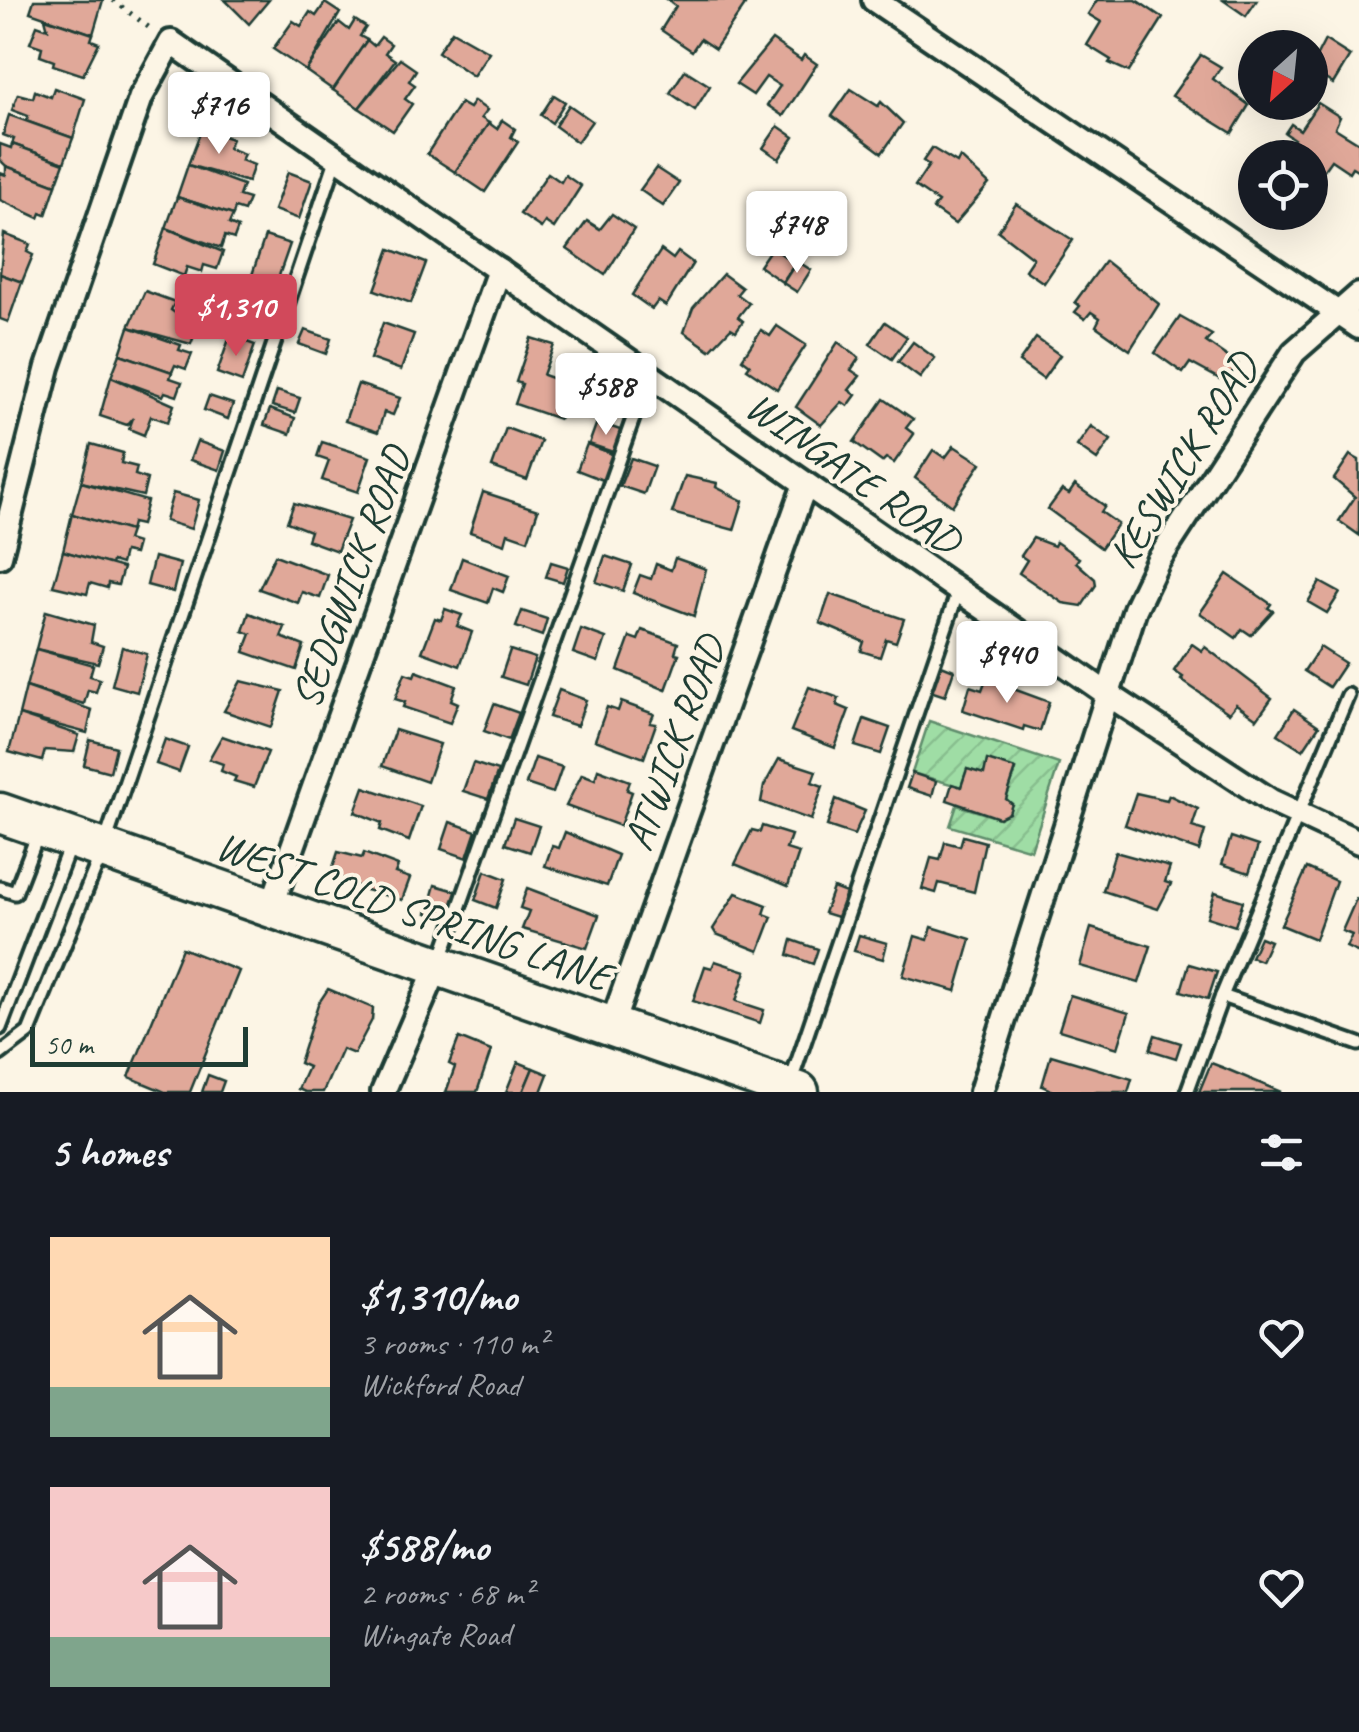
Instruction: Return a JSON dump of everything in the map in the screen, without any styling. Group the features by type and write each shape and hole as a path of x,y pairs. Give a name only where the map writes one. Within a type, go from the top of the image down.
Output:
{"main road":[{"name":"WEST COLD SPRING LANE","path":"0,812 611,1027 723,1074 794,1090"}],"street":[{"path":"874,0 1359,327"},
{"name":"WINGATE ROAD","path":"170,42 1106,694 1242,784 1299,816 1359,842"},
{"path":"0,556 48,367 142,97 170,42"},
{"name":"SEDGWICK ROAD","path":"271,908 499,270"},
{"name":"KESWICK ROAD","path":"982,1092 1135,609 1158,561 1286,363 1336,310 1359,295"},
{"name":"ATWICK ROAD","path":"611,1027 805,484"},
{"path":"382,1092 437,967"}],"lane":[{"path":"0,1028 336,157"},
{"path":"437,967 456,926 640,398 652,377"},
{"path":"794,1090 958,590"},
{"path":"1187,1092 1222,996 1348,695"},
{"path":"0,888 15,893 72,838"},
{"path":"0,1054 28,1032 72,838"},
{"path":"1222,996 1359,1044"}],"path":[{"path":"113,0 170,42"}],"green space":[{"path":"929,721 1059,764 1031,850 950,826 957,805 999,818 1012,804 1006,799 1016,770 987,761 984,774 967,769 961,787 912,773"}],"building":[{"path":"34,0 103,0 93,34 30,12"},
{"path":"225,0 269,0 249,24"},
{"path":"668,0 738,0 745,5 715,49 700,39 692,51 661,30 676,6"},
{"path":"1097,0 1136,0 1163,18 1129,72 1109,63 1111,60 1087,45 1101,22 1088,14"},
{"path":"1223,0 1257,0 1246,16"},
{"path":"325,3 340,13 306,71 273,49 293,21 301,26 310,12 316,16"},
{"path":"45,18 93,34 91,40 99,43 83,75 53,65 54,61 40,56 42,47 30,43 37,25 48,29"},
{"path":"355,20 366,27 360,36 367,40 333,90 306,71 339,22 349,30"},
{"path":"452,31 489,52 473,76 438,52"},
{"path":"381,37 391,44 385,53 395,60 359,108 333,90 367,40 374,46"},
{"path":"772,40 801,60 804,55 817,64 783,116 767,105 780,86 766,77 753,95 736,84"},
{"path":"1328,42 1350,56 1333,84 1328,81"},
{"path":"1201,55 1221,67 1213,79 1238,97 1240,120 1232,133 1172,96"},
{"path":"400,59 416,70 409,81 415,85 405,99 412,104 393,131 359,108"},
{"path":"685,70 710,86 695,110 670,93"},
{"path":"54,88 85,99 73,138 26,121 28,116 12,110 18,94 33,98 35,91 51,97"},
{"path":"851,89 878,106 881,102 903,123 882,153 832,116"},
{"path":"554,95 565,102 552,123 541,115"},
{"path":"474,101 487,110 481,118 489,123 455,172 427,154 460,103 469,108"},
{"path":"569,105 592,121 577,142 555,126"},
{"path":"1328,109 1340,117 1335,128 1359,143 1359,171 1352,167 1349,172 1331,160 1328,164 1328,140 1293,140 1285,133 1291,124 1300,130 1307,120 1328,120"},
{"path":"9,115 73,138 64,163 12,144 14,139 3,135"},
{"path":"502,120 515,129 511,137 518,142 485,192 455,172 489,123 497,129"},
{"path":"778,126 794,137 779,159 763,148"},
{"path":"202,128 232,139 228,148 244,154 241,160 254,165 248,182 188,165"},
{"path":"0,144 11,148 12,144 64,163 56,185 6,166 0,160"},
{"path":"932,148 957,163 960,157 989,184 955,224 933,209 938,202 915,186 929,165 923,161"},
{"path":"188,165 243,185 239,196 249,199 244,211 235,208 233,215 177,197"},
{"path":"6,166 56,185 46,215 41,213 39,218 0,200 0,173 6,175"},
{"path":"656,168 679,183 663,206 640,190"},
{"path":"288,172 312,181 299,219 274,210"},
{"path":"548,173 561,182 565,175 581,186 554,228 545,222 541,228 520,214"},
{"path":"177,197 233,215 229,224 238,228 234,239 225,236 221,248 166,228"},
{"path":"1016,204 1073,240 1044,283 1025,270 1033,258 998,231"},
{"path":"612,214 634,229 605,275 567,249 587,221 600,229"},
{"path":"166,228 223,252 217,269 204,265 202,272 187,267 184,276 153,264"},
{"path":"4,234 30,244 27,252 33,255 22,282 0,274"},
{"path":"265,236 290,244 273,293 249,284"},
{"path":"772,247 795,264 782,282 759,266"},
{"path":"390,249 426,263 411,303 375,290"},
{"path":"661,250 673,259 678,252 693,263 666,306 658,301 652,309 632,295"},
{"path":"797,261 811,270 797,292 783,283"},
{"path":"1105,261 1159,304 1130,350 1096,326 1100,318 1091,312 1085,319 1075,312 1080,306 1075,302"},
{"path":"0,274 22,282 8,322 0,319"},
{"path":"723,274 742,288 737,294 749,303 738,317 743,321 736,331 731,328 710,350 684,332 693,308"},
{"path":"145,291 175,302 171,310 197,328 191,344 129,327"},
{"path":"1180,317 1212,335 1206,342 1238,364 1225,382 1190,363 1183,373 1155,353"},
{"path":"885,322 907,337 892,359 870,344"},
{"path":"383,323 414,334 401,370 370,359"},
{"path":"777,326 806,345 777,389 747,369 750,365 742,359 761,330 770,336"},
{"path":"129,327 181,345 179,350 192,354 186,369 175,365 172,372 120,354"},
{"path":"305,330 331,339 326,354 299,344"},
{"path":"230,336 255,345 242,382 217,373"},
{"path":"531,338 554,345 543,375 571,385 559,419 515,404 522,384 516,382"},
{"path":"1036,338 1060,355 1043,379 1019,362"},
{"path":"838,342 859,358 851,370 860,376 849,390 856,395 848,406 842,402 821,425 796,407"},
{"path":"913,342 935,358 920,378 898,362"},
{"path":"120,354 172,372 170,378 182,382 177,396 165,392 163,396 111,377"},
{"path":"111,377 174,405 168,422 151,416 144,435 129,429 133,418 127,425 100,416"},
{"path":"358,384 400,398 393,415 384,412 378,432 345,421"},
{"path":"277,391 300,398 295,413 272,406"},
{"path":"209,396 233,404 228,419 204,410"},
{"path":"884,399 913,419 906,428 914,434 894,463 886,458 882,462 854,442"},
{"path":"270,409 295,418 290,434 264,425"},
{"path":"597,422 623,431 616,453 589,444"},
{"path":"1091,426 1111,440 1097,460 1077,446"},
{"path":"506,428 541,441 527,480 492,467"},
{"path":"197,441 225,451 219,470 190,460"},
{"path":"322,442 370,457 358,492 322,480 329,461 317,457"},
{"path":"91,444 123,453 121,463 137,467 135,475 147,479 143,496 81,482"},
{"path":"587,444 615,455 605,481 577,470"},
{"path":"954,446 981,463 952,506 915,478 933,450 945,458"},
{"path":"1350,455 1359,460 1359,535 1339,521 1355,497 1334,479"},
{"path":"631,458 654,466 644,494 620,486"},
{"path":"685,476 717,483 716,487 743,501 734,530 672,513"},
{"path":"81,482 147,501 141,525 132,523 130,531 72,514"},
{"path":"1075,485 1105,506 1101,512 1118,524 1101,548 1048,509 1062,490 1069,494"},
{"path":"483,492 538,510 528,540 508,533 505,544 470,532"},
{"path":"173,493 199,500 191,529 165,521"},
{"path":"294,503 349,520 337,551 307,540 310,531 287,522"},
{"path":"72,514 130,531 127,540 137,543 134,554 124,552 121,564 112,561 111,565 63,551"},
{"path":"1033,538 1054,546 1056,542 1079,558 1076,562 1095,579 1096,585 1082,606 1063,603 1019,573 1027,560 1021,556"},
{"path":"63,551 123,568 118,585 108,583 107,588 90,583 87,594 53,586"},
{"path":"275,555 328,575 320,598 302,592 298,603 259,589"},
{"path":"605,556 632,565 623,591 596,582"},
{"path":"154,557 180,564 173,592 147,585"},
{"path":"462,558 509,576 503,592 493,588 488,603 451,590"},
{"path":"675,558 706,569 694,616 633,593 640,575 651,579 656,564 671,570"},
{"path":"551,562 568,567 563,582 546,577"},
{"path":"1227,574 1271,604 1268,608 1273,611 1251,635 1242,629 1236,638 1200,613"},
{"path":"1320,582 1340,593 1327,613 1308,602"},
{"path":"830,594 904,619 896,642 886,639 880,657 861,651 864,642 820,623"},
{"path":"445,609 462,615 457,626 472,632 460,666 422,652 435,618 441,620"},
{"path":"46,611 94,625 91,642 103,646 98,663 36,649"},
{"path":"522,611 547,619 542,636 516,627"},
{"path":"249,613 285,627 281,637 304,646 296,670 244,652 251,634 243,631"},
{"path":"581,629 606,638 598,662 573,653"},
{"path":"642,630 678,643 675,653 679,654 666,690 618,670 630,637 638,640"},
{"path":"1192,644 1202,651 1205,647 1272,698 1257,719 1236,704 1229,713 1181,680 1183,677 1174,671"},
{"path":"122,647 147,654 137,692 112,685"},
{"path":"1320,647 1345,663 1329,687 1304,671"},
{"path":"36,649 93,665 90,676 100,679 96,692 88,690 84,704 26,687"},
{"path":"510,650 535,658 526,685 501,677"},
{"path":"939,664 954,670 945,696 930,691"},
{"path":"416,671 456,686 451,700 458,703 450,723 403,707 405,702 395,699 405,673 414,676"},
{"path":"986,679 1049,702 1040,731 1024,726 1023,730 963,710 970,686 982,690"},
{"path":"241,681 283,691 271,727 224,711"},
{"path":"26,687 92,710 87,733 19,715"},
{"path":"809,687 839,698 837,705 849,710 835,748 791,731"},
{"path":"559,690 586,700 577,726 549,717"},
{"path":"621,702 654,714 650,723 656,724 644,758 595,740 607,707 618,711"},
{"path":"494,704 519,713 509,740 484,731"},
{"path":"1294,709 1319,726 1303,750 1278,734"},
{"path":"19,715 79,735 74,752 45,750 42,761 9,752"},
{"path":"864,719 890,728 881,754 855,746"},
{"path":"395,730 440,744 427,782 382,766"},
{"path":"222,736 268,752 254,787 234,781 236,777 221,771 223,764 209,759"},
{"path":"165,739 188,747 179,772 156,764"},
{"path":"90,740 116,747 110,772 84,765"},
{"path":"535,758 562,767 553,793 526,784"},
{"path":"779,759 816,771 812,782 823,786 811,820 761,802 764,786"},
{"path":"987,760 1016,769 1006,799 1012,804 1009,813 999,818 947,800 952,784 961,787 967,769 984,774"},
{"path":"473,763 498,771 488,799 463,791"},
{"path":"598,769 630,781 627,790 632,792 620,826 566,806 582,774 595,779"},
{"path":"912,773 936,781 932,796 907,788"},
{"path":"364,787 421,806 409,841 380,830 382,823 355,812"},
{"path":"1136,793 1167,800 1169,795 1198,809 1192,827 1205,831 1199,851 1125,825"},
{"path":"836,799 865,811 854,835 827,826"},
{"path":"514,818 539,826 530,852 505,844"},
{"path":"450,822 476,831 467,858 441,849"},
{"path":"762,826 791,835 786,849 799,853 788,886 735,864 752,830 760,832"},
{"path":"565,832 618,855 607,886 545,866 552,846 559,848"},
{"path":"963,836 985,842 974,892 939,883 936,893 922,889 931,858 940,860 945,842 960,846"},
{"path":"1231,837 1258,846 1249,873 1222,864"},
{"path":"338,852 362,858 364,853 398,866 395,873 410,878 402,900 366,890 331,873"},
{"path":"1115,852 1170,867 1165,882 1171,884 1158,909 1103,891"},
{"path":"1307,868 1336,881 1315,939 1281,925"},
{"path":"485,871 506,879 496,908 475,900"},
{"path":"435,885 459,892 451,921 427,913"},
{"path":"527,888 599,915 587,948 522,929 529,911 520,908"},
{"path":"833,888 846,893 837,917 824,913"},
{"path":"1215,892 1243,901 1235,926 1207,917"},
{"path":"736,893 767,905 764,914 772,917 759,951 716,934 713,929"},
{"path":"1356,899 1359,953 1346,947 1352,935 1342,931"},
{"path":"932,927 971,939 956,991 903,976 915,936 928,940"},
{"path":"1091,928 1151,946 1139,983 1080,966"},
{"path":"859,935 887,943 883,959 854,951"},
{"path":"1260,937 1270,941 1261,961 1251,957"},
{"path":"792,940 818,949 813,964 788,955"},
{"path":"182,948 239,971 190,1092 165,1092 129,1077"},
{"path":"715,961 746,971 736,1001 764,1010 760,1023 693,1001 705,966 712,968"},
{"path":"1189,964 1217,972 1208,999 1181,991"},
{"path":"328,989 373,1008 372,1020 354,1054 342,1049 323,1092 305,1092 298,1089 308,1067 299,1063 318,1004"},
{"path":"1070,995 1129,1013 1118,1048 1059,1030"},
{"path":"1155,1035 1181,1043 1176,1058 1150,1050"},
{"path":"459,1038 491,1051 477,1092 446,1092 455,1067 449,1064"},
{"path":"1051,1055 1132,1079 1128,1092 1055,1092 1042,1086"},
{"path":"518,1062 533,1068 523,1092 506,1092"},
{"path":"1211,1063 1224,1068 1281,1092 1199,1092"},
{"path":"533,1068 548,1074 541,1092 523,1092"},
{"path":"208,1075 224,1081 220,1092 202,1092"}]}
